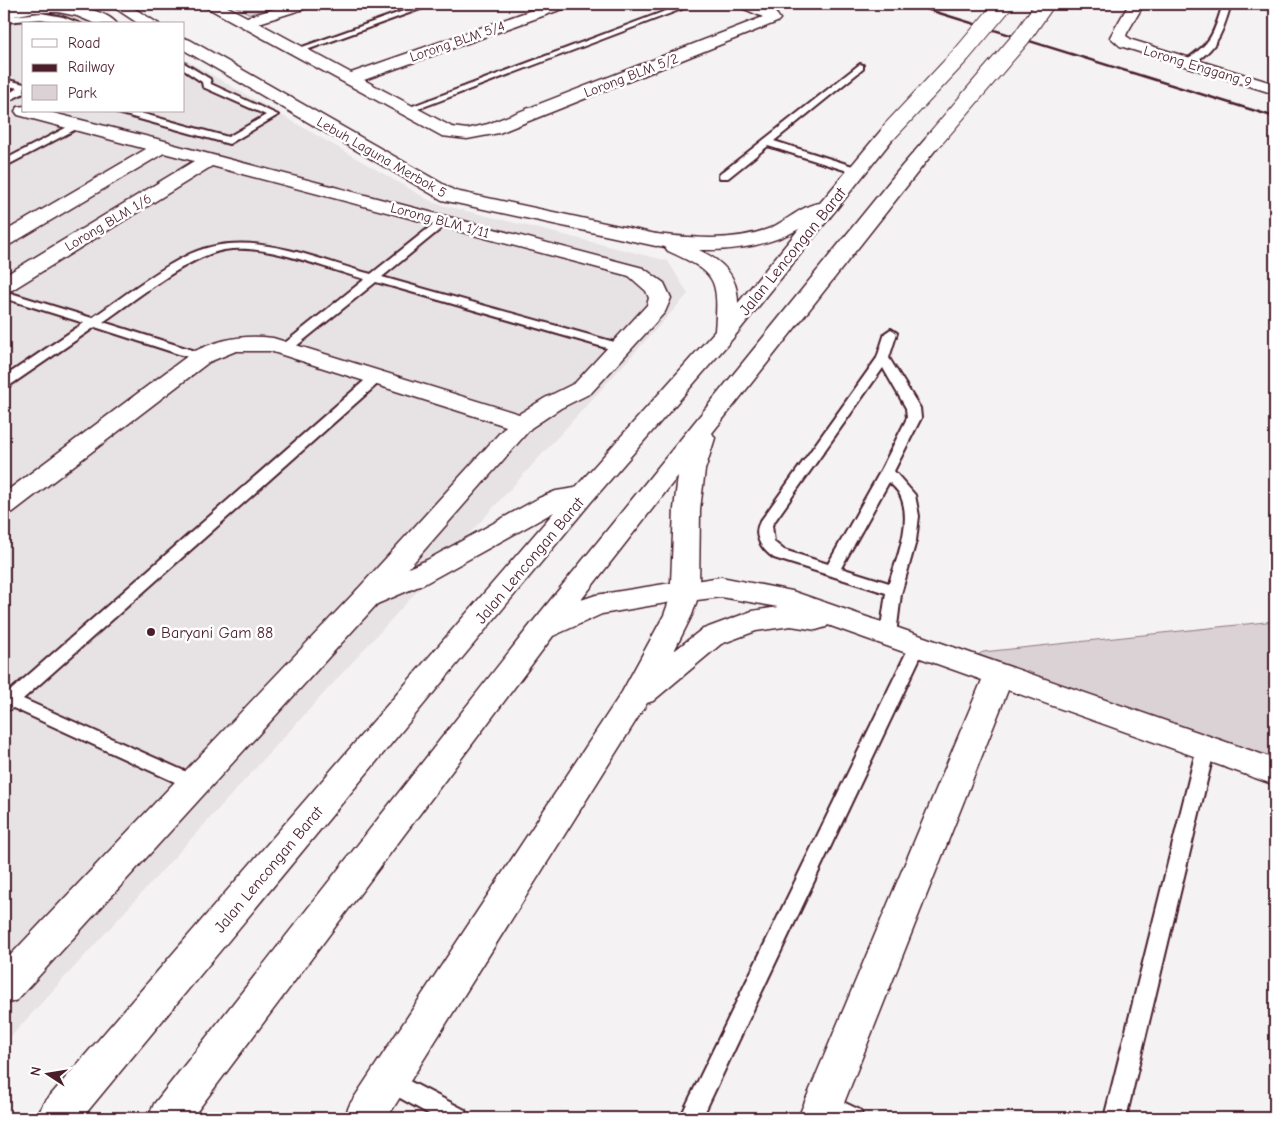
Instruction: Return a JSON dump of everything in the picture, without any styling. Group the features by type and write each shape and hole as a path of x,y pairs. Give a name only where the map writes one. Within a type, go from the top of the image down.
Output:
{"main road":[{"path":"117,4 148,22"},
{"path":"211,4 407,110"},
{"path":"247,22 305,4"},
{"name":"Lorong BLM 5/4","path":"350,79 563,4"},
{"name":"Lorong BLM 5/2","path":"407,110 448,132 456,134 477,133 493,128 772,19 769,14 745,4"},
{"name":"Jalan Lencongan Barat","path":"58,1118 582,496 726,332 889,132 962,54 1004,4"},
{"path":"168,1118 540,631 908,170 1022,37 1045,4"},
{"name":"Lorong Enggang 9","path":"1136,4 1119,33 1118,37 1121,40 1141,49 1275,87"},
{"path":"4,13 20,8 69,8 85,12 105,22"},
{"name":"Lebuh Laguna Merbok 5","path":"185,43 448,196 656,240"},
{"name":"Lorong BLM 1/11","path":"4,106 22,110"},
{"name":"Lorong BLM 1/11","path":"4,988 367,597 522,423 553,403 583,388 657,307 660,298 656,288 646,278 636,272 28,112"},
{"path":"4,240 163,146"},
{"name":"Lorong BLM 1/6","path":"4,285 211,159"},
{"path":"656,240 700,244 757,239 779,232 833,201"},
{"path":"656,240 699,257 724,276 728,295 726,332"},
{"path":"4,506 201,357 228,344 260,343 285,349 522,423"},
{"path":"364,1118 390,1081 633,700 678,615 685,590 687,510 692,470 710,419"},
{"path":"367,597 392,588 426,571 548,504 565,497 582,496"},
{"path":"540,631 596,605 685,590 721,587 782,598 918,644 999,675 1275,772"},
{"path":"633,700 711,637 752,621 791,616 880,631"},
{"path":"832,1114 999,675"}],"lane":[{"path":"298,50 430,4"},
{"path":"407,110 691,4"},
{"path":"1188,63 1215,41 1227,4"},
{"path":"4,20 36,16 72,22"},
{"path":"124,112 184,127 228,141 273,115 206,85 207,81 185,67"},
{"path":"724,176 860,67"},
{"path":"4,82 22,87"},
{"path":"4,100 22,89"},
{"path":"4,164 76,124"},
{"path":"766,142 858,171"},
{"path":"285,349 444,221"},
{"path":"4,383 186,260 202,252 226,246 248,246 266,250 374,278 621,348"},
{"path":"4,294 201,357"},
{"path":"890,332 883,358 765,525 764,538 768,548 779,554 894,590"},
{"path":"832,570 914,418 913,408 883,358"},
{"path":"194,783 6,701 377,377"},
{"path":"880,631 903,563 912,518 911,504 907,493 886,472"},
{"path":"691,1118 918,644"},
{"path":"1115,1118 1206,748"},
{"path":"390,1081 457,1118"}],"shaded area":[{"path":"4,4 87,4 118,22 22,22 22,112 185,112 185,60 434,203 668,261 688,294 4,1044"}],"green space":[{"path":"231,4 286,4 250,14"},
{"path":"1275,621 1274,759 972,658 983,652"}],"railway":[{"path":"910,4 1275,117"}],"place":[{"name":"Baryani Gam 88","path":"151,632"}]}
